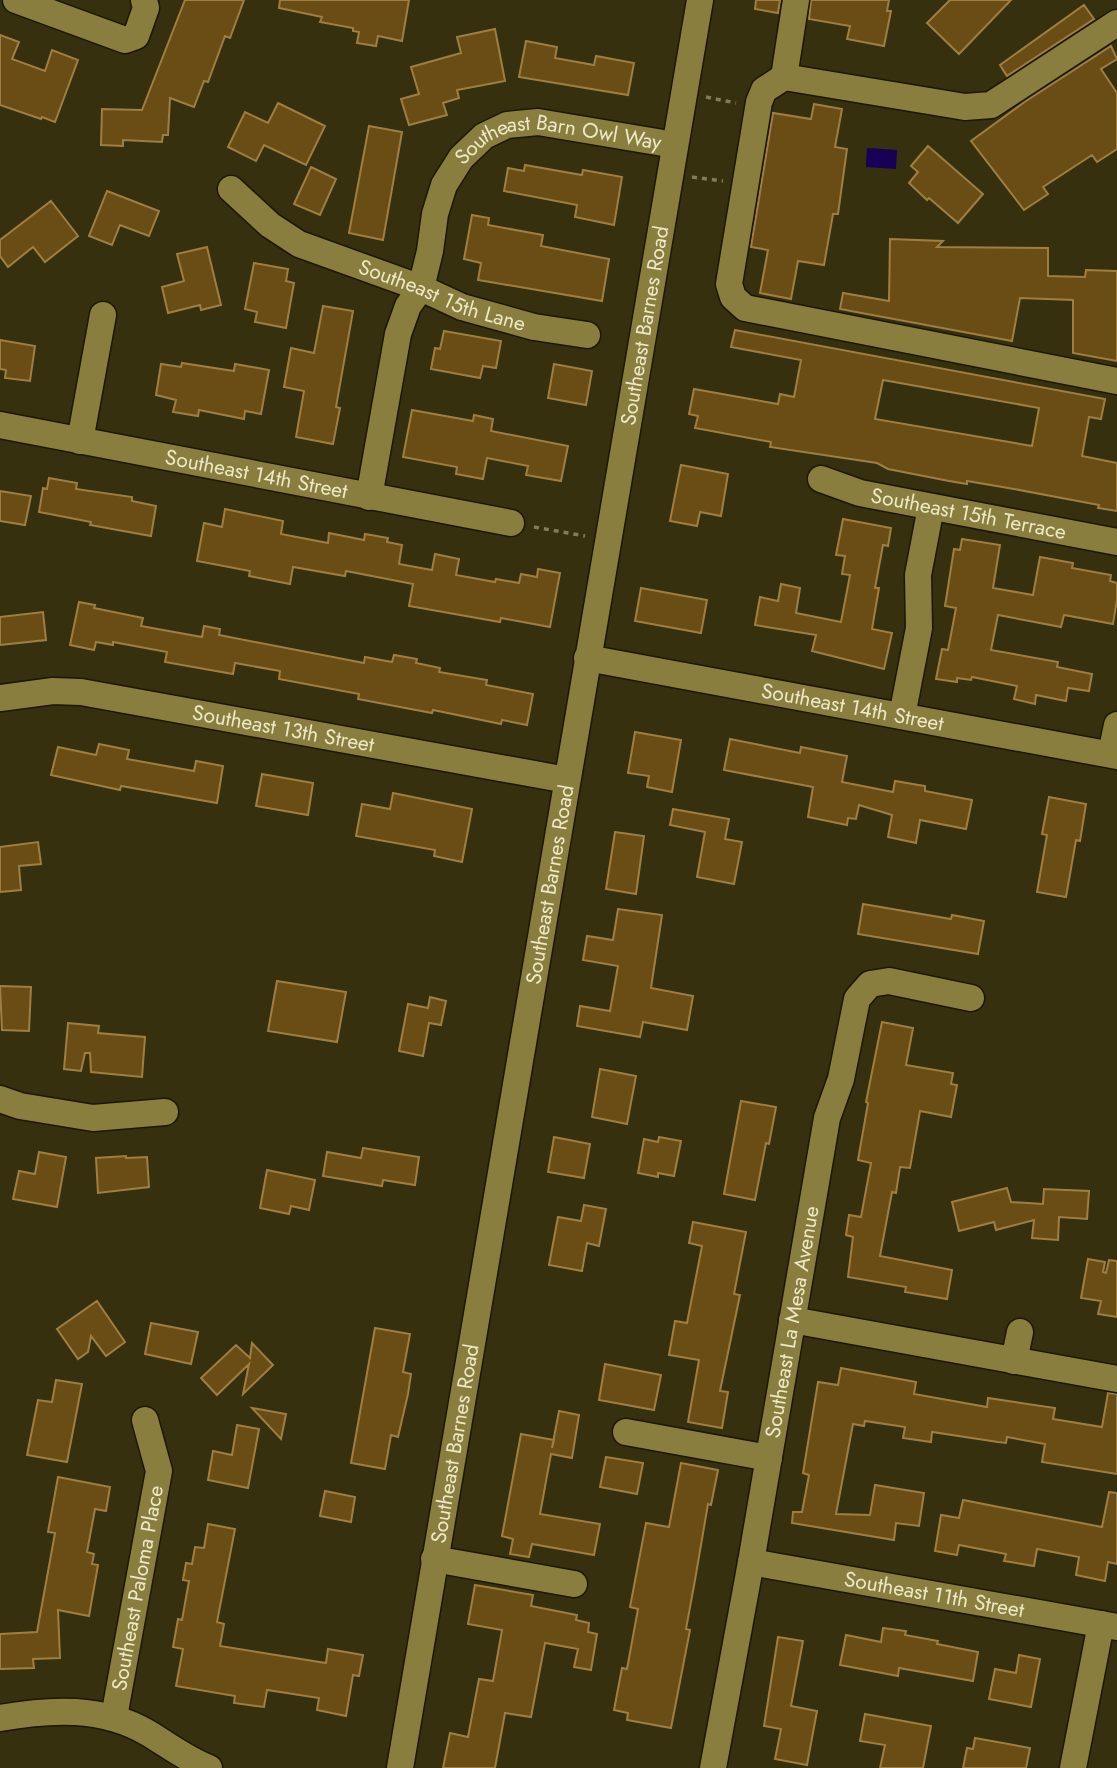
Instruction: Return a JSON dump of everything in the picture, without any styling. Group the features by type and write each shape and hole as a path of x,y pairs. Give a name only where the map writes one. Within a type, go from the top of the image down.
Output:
{"street":[{"path":"32,3 125,40 136,36 146,8 144,0"},
{"name":"Southeast Barnes Road","path":"400,1768 700,0"},
{"path":"784,77 796,0"},
{"path":"1117,23 991,105 965,107 784,77 764,90 759,102 729,284 733,297 745,308 1117,381"},
{"name":"Southeast Barn Owl Way","path":"369,496 398,334 408,306 421,288 443,185 461,158 484,136 508,125 538,122 675,145"},
{"name":"Southeast 15th Lane","path":"231,190 270,225 299,244 421,288 462,307 503,320 587,335"},
{"path":"80,441 103,315"},
{"name":"Southeast 14th Street","path":"0,425 511,523"},
{"name":"Southeast 15th Terrace","path":"821,479 860,494 1117,542"},
{"path":"902,716 919,628 918,575 931,508"},
{"name":"Southeast 14th Street","path":"587,658 1114,755"},
{"name":"Southeast 13th Street","path":"0,698 53,691 81,692 567,780"},
{"path":"1114,755 1117,725"},
{"name":"Southeast La Mesa Avenue","path":"713,1768 827,1118 841,1079 857,999 870,984 889,981 971,998"},
{"path":"0,1099 20,1106 93,1118 165,1112"},
{"path":"792,1320 1117,1380"},
{"path":"1014,1361 1020,1332"},
{"name":"Southeast Paloma Place","path":"114,1717 159,1471 145,1420"},
{"path":"626,1432 769,1458"},
{"path":"434,1559 574,1584"},
{"name":"Southeast 11th Street","path":"751,1562 1109,1626"},
{"path":"1073,1768 1109,1626"},
{"path":"0,1717 60,1711 114,1717 209,1768"}],"path":[{"path":"684,93 740,104 759,102"},
{"path":"670,174 746,184"},
{"path":"511,523 608,540"}],"shaded area":[{"path":"867,148 897,150 896,169 866,167"}],"building":[{"path":"185,0 244,0 230,38 225,36 208,82 204,81 194,107 170,98 168,135 163,135 162,142 123,140 123,146 101,145 102,109 142,110"},
{"path":"280,0 409,0 402,41 378,36 376,46 357,43 359,32 353,31 353,28 320,22 322,17 279,8"},
{"path":"756,0 780,0 778,13 755,9"},
{"path":"811,0 889,0 887,11 891,11 884,46 847,39 850,26 809,19"},
{"path":"950,0 1011,0 959,54 927,23"},
{"path":"1084,5 1094,19 1007,76 1000,65"},
{"path":"495,29 505,81 457,90 459,98 443,103 447,115 409,125 401,99 419,94 411,67 461,53 457,37"},
{"path":"0,35 19,42 12,59 45,71 52,50 78,60 55,122 0,105"},
{"path":"526,41 557,47 555,58 594,65 596,56 634,63 628,95 519,77"},
{"path":"1111,46 1117,59 1101,69 1117,93 1117,149 1097,162 1092,155 1043,187 1048,194 1024,210 971,141 1026,101"},
{"path":"278,103 325,126 306,165 264,145 256,161 228,147 245,112 268,123"},
{"path":"814,104 842,109 835,147 847,149 838,214 833,214 824,265 798,261 791,299 760,293 768,250 751,247 773,113 811,119"},
{"path":"369,126 402,132 383,240 349,233"},
{"path":"928,146 983,194 958,223 909,183 918,172 911,166"},
{"path":"525,165 582,175 583,170 622,177 614,225 575,217 577,205 504,191 508,168 524,171"},
{"path":"311,167 336,179 320,215 294,204"},
{"path":"107,191 159,211 149,236 120,225 112,245 89,236"},
{"path":"51,201 78,236 45,262 33,247 8,267 0,256 0,240"},
{"path":"472,215 489,218 488,225 543,235 541,246 609,259 602,301 478,280 481,263 464,259"},
{"path":"890,239 943,241 937,247 1048,248 1048,276 1085,277 1086,270 1117,271 1117,361 1073,353 1073,300 1020,298 1012,341 840,309 843,293 889,301"},
{"path":"207,247 221,305 201,310 200,305 168,313 162,287 184,281 177,254"},
{"path":"254,263 288,269 286,281 294,283 286,328 255,322 257,312 245,309"},
{"path":"323,306 353,311 336,407 340,408 333,444 296,437 304,391 284,387 291,348 314,353"},
{"path":"735,330 1105,399 1101,419 1089,417 1082,456 1117,463 1117,511 1098,508 1099,505 1014,489 967,481 967,484 888,469 877,463 770,447 771,442 695,428 698,416 689,414 694,389 778,404 780,394 794,397 801,360 731,347","holes":["883,380 1039,408 1032,446 875,419"]},
{"path":"444,331 501,341 496,368 483,366 480,378 431,369 435,348 440,349"},
{"path":"0,340 35,346 30,381 5,378 6,370 0,369"},
{"path":"182,363 234,371 235,364 269,370 261,414 245,411 244,419 199,410 198,416 173,412 176,400 156,395 161,364 181,367"},
{"path":"554,364 592,371 586,405 548,398"},
{"path":"412,410 473,421 474,415 493,419 491,431 568,446 561,481 526,475 528,466 487,458 483,479 456,474 457,467 403,457"},
{"path":"681,465 728,474 721,516 700,512 697,526 670,521"},
{"path":"49,478 77,483 76,489 132,497 132,501 156,506 151,536 39,512 43,488 47,489"},
{"path":"0,491 31,496 25,525 0,521"},
{"path":"225,509 283,521 281,534 328,543 329,533 364,540 365,534 388,538 387,542 402,545 399,564 432,570 435,554 459,559 456,575 519,583 521,574 537,577 538,569 560,573 550,627 501,618 500,622 409,606 413,584 346,571 345,576 293,567 290,584 249,576 250,571 197,561 204,523 222,527"},
{"path":"843,519 891,528 888,546 883,545 875,588 879,588 872,629 892,633 884,669 812,651 816,635 755,625 760,597 778,601 781,584 800,588 796,613 841,622 850,575 842,574 845,556 836,555"},
{"path":"962,539 1000,545 993,588 1033,595 1040,557 1073,563 1072,568 1111,575 1110,581 1117,583 1113,624 1064,615 1061,627 998,615 991,650 1058,662 1057,667 1092,674 1089,691 1068,688 1066,701 1036,695 1035,704 1014,699 1017,686 972,677 971,680 957,678 957,682 936,679 942,649 948,650 956,608 945,606 954,549 960,550"},
{"path":"641,588 707,600 701,633 635,621"},
{"path":"79,602 95,605 94,608 143,618 141,626 202,637 204,626 220,629 219,635 364,663 365,657 392,662 394,655 417,659 416,663 440,668 439,672 487,680 486,685 533,694 527,725 502,720 501,724 358,699 359,694 279,679 280,671 235,663 233,674 165,662 167,652 113,642 113,645 96,642 94,650 70,645"},
{"path":"43,612 46,640 0,645 0,617"},
{"path":"635,732 681,740 672,792 647,787 649,776 628,773"},
{"path":"730,739 800,753 801,747 847,756 842,782 893,792 895,781 925,786 925,791 972,800 966,829 920,820 916,843 888,837 892,815 859,805 856,819 848,818 847,825 808,817 813,787 724,770"},
{"path":"99,744 129,750 127,759 194,771 196,761 223,766 217,803 121,786 120,790 51,775 58,747 96,755"},
{"path":"262,774 313,783 308,815 256,806"},
{"path":"393,793 472,809 462,862 434,856 435,850 356,836 362,804 390,809"},
{"path":"1049,797 1086,804 1080,841 1076,840 1066,897 1037,892 1047,835 1042,834"},
{"path":"673,809 729,819 725,839 742,842 734,884 697,877 705,832 670,825"},
{"path":"615,832 644,836 636,894 606,889"},
{"path":"38,842 41,864 19,866 21,890 0,892 0,847"},
{"path":"863,904 951,919 952,915 984,921 978,954 858,934"},
{"path":"618,909 662,915 651,988 693,996 687,1030 643,1022 640,1037 577,1026 580,1006 610,1011 618,966 583,960 587,936 613,940"},
{"path":"277,981 346,992 337,1042 268,1031"},
{"path":"0,986 31,987 29,1031 2,1030"},
{"path":"430,997 446,1001 441,1025 429,1023 423,1056 399,1051 408,1004 428,1008"},
{"path":"882,1022 913,1028 906,1065 953,1073 951,1084 957,1085 951,1117 920,1111 910,1168 900,1167 896,1193 892,1192 880,1256 952,1270 947,1299 905,1292 906,1287 848,1277 853,1237 846,1235 849,1215 861,1217 871,1163 858,1160"},
{"path":"68,1023 99,1026 98,1033 145,1037 142,1077 91,1072 90,1053 85,1053 81,1071 64,1069"},
{"path":"600,1069 636,1076 627,1124 592,1117"},
{"path":"741,1101 776,1107 755,1200 724,1194"},
{"path":"554,1137 590,1144 584,1178 548,1172"},
{"path":"659,1137 681,1141 674,1176 658,1173 658,1177 638,1173 644,1139 658,1142"},
{"path":"363,1148 419,1157 415,1185 383,1180 382,1186 323,1176 327,1152 361,1158"},
{"path":"39,1152 66,1157 57,1207 13,1199 19,1171 35,1174"},
{"path":"147,1157 149,1187 98,1193 96,1158"},
{"path":"267,1170 315,1180 309,1210 291,1206 289,1214 260,1208"},
{"path":"1007,1188 1011,1202 1043,1204 1044,1189 1089,1191 1087,1219 1059,1217 1058,1240 1032,1238 1034,1220 996,1230 994,1222 959,1231 952,1202"},
{"path":"584,1205 606,1209 599,1246 587,1243 582,1271 549,1265 558,1217 581,1221"},
{"path":"693,1222 746,1232 734,1294 740,1295 720,1391 728,1392 722,1428 688,1422 699,1360 669,1355 675,1321 687,1323 702,1246 689,1243"},
{"path":"1088,1259 1105,1262 1103,1272 1106,1273 1109,1260 1117,1261 1117,1317 1098,1314 1101,1301 1081,1298"},
{"path":"97,1301 125,1342 106,1356 91,1336 88,1352 78,1359 57,1329"},
{"path":"151,1323 198,1332 191,1364 145,1354"},
{"path":"375,1328 410,1334 403,1372 411,1374 408,1394 398,1437 391,1435 385,1469 351,1463"},
{"path":"252,1343 273,1365 243,1394 249,1364 217,1395 201,1378 236,1345 250,1358"},
{"path":"605,1364 661,1375 654,1410 599,1400"},
{"path":"841,1368 916,1382 914,1394 987,1407 988,1398 1055,1408 1053,1419 1102,1427 1108,1393 1117,1394 1117,1474 1042,1462 1045,1444 1007,1437 1006,1443 932,1432 931,1442 903,1438 905,1427 865,1421 864,1426 853,1424 836,1514 870,1515 875,1485 924,1493 919,1526 896,1523 894,1540 792,1523 793,1512 802,1512 809,1475 803,1473 818,1382 838,1385"},
{"path":"56,1380 82,1384 67,1462 27,1455 38,1400 52,1402"},
{"path":"252,1408 286,1414 281,1439"},
{"path":"559,1411 579,1415 572,1458 551,1454 540,1514 600,1524 594,1555 532,1544 529,1557 510,1554 513,1539 502,1536 521,1434 554,1440"},
{"path":"237,1425 259,1429 248,1488 208,1480 213,1451 232,1455"},
{"path":"606,1457 643,1463 637,1494 600,1487"},
{"path":"681,1463 718,1470 711,1505 708,1504 686,1629 690,1630 671,1728 627,1720 628,1713 614,1710 622,1668 627,1669 638,1609 630,1607 646,1523 669,1527"},
{"path":"58,1477 110,1487 106,1511 95,1509 87,1552 94,1554 92,1564 98,1565 89,1616 58,1610 60,1658 33,1659 34,1668 0,1669 0,1634 37,1632 55,1533 48,1532"},
{"path":"325,1491 355,1497 351,1522 320,1516"},
{"path":"1109,1492 1117,1493 1117,1564 1108,1562 1105,1581 1076,1575 1079,1557 1037,1549 1034,1566 1004,1561 1006,1554 959,1545 957,1555 935,1551 941,1515 959,1518 963,1500 1102,1527"},
{"path":"208,1524 235,1529 217,1622 224,1624 220,1646 326,1663 328,1649 363,1655 359,1676 353,1675 346,1716 317,1710 319,1698 267,1690 264,1707 234,1703 235,1696 176,1686 183,1649 173,1647 178,1619 182,1620 189,1581 183,1580 186,1563 192,1564 195,1547 204,1548"},
{"path":"475,1585 533,1595 531,1606 577,1615 576,1620 589,1623 588,1632 597,1634 591,1670 574,1667 578,1649 545,1643 531,1717 505,1713 495,1768 443,1768 450,1733 468,1737 479,1679 493,1681 502,1630 468,1624"},
{"path":"883,1628 906,1631 905,1635 978,1652 973,1681 899,1668 898,1676 840,1665 846,1635 881,1642"},
{"path":"778,1637 803,1641 791,1706 817,1711 807,1765 775,1759 781,1729 764,1726"},
{"path":"1019,1655 1040,1659 1031,1707 989,1699 995,1669 1016,1673"},
{"path":"865,1714 931,1726 923,1768 880,1768 885,1745 860,1741"},
{"path":"975,1738 1030,1748 1026,1768 963,1768 967,1748 973,1749"}]}
